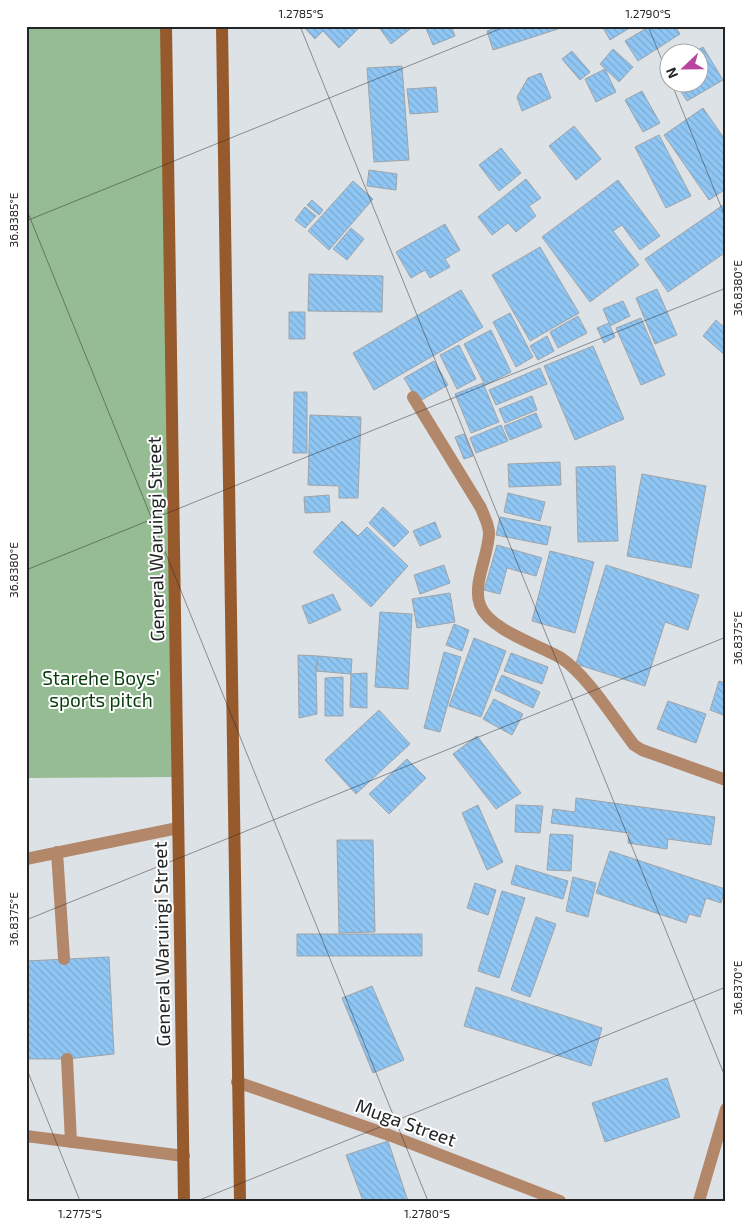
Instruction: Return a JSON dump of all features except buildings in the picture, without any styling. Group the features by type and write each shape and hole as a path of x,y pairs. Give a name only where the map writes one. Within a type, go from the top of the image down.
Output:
{"main road":[{"name":"General Waruingi Street","path":"166,26 184,1201"},
{"path":"222,26 240,1201"}],"street":[{"path":"413,397 481,508 486,521 489,533 478,590 480,604 486,615 508,631 560,658 579,672 634,745 642,750 726,780"},
{"path":"26,859 178,828"},
{"path":"57,852 64,959"},
{"path":"67,1059 72,1142"},
{"name":"Muga Street","path":"237,1082 389,1135 560,1201"},
{"path":"699,1201 726,1109"},
{"path":"26,1136 184,1156"}],"green space":[{"name":"Starehe Boys' sports pitch","path":"26,26 166,26 178,777 26,778"}]}
